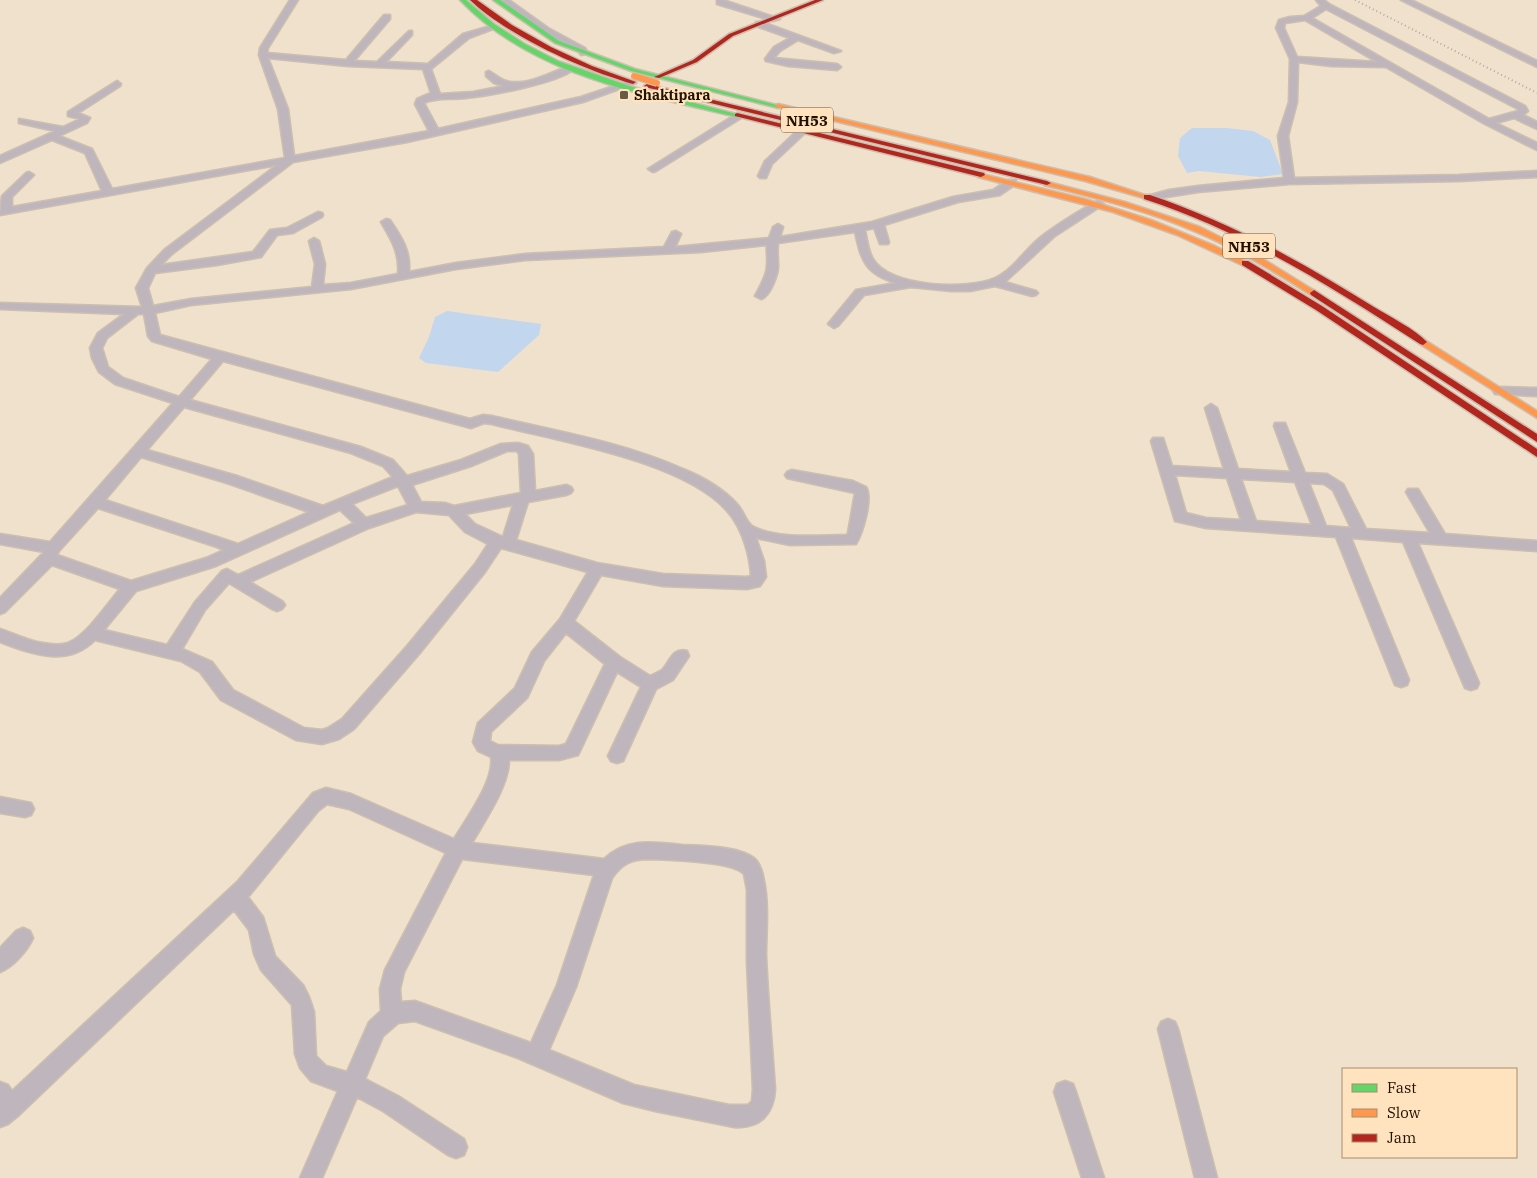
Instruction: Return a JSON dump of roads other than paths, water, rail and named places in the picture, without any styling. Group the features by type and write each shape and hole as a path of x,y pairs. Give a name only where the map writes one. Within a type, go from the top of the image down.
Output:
{"main road":[{"path":"463,0 494,26 527,48 570,69 621,86 1099,204 1175,230 1249,265 1319,308 1537,454"},
{"name":"NH53","path":"474,0 504,24 538,41 583,59 648,80 1107,199 1166,218 1220,240 1308,289 1537,439"},
{"name":"NH53","path":"485,0 538,41"},
{"path":"496,0 542,33 584,53 657,77 1087,179 1151,198 1242,234 1302,265 1537,415"},
{"path":"657,77 695,61 731,35 776,19 820,0"},
{"name":"NH53","path":"923,151 1136,201 1188,219 1238,240 1368,317 1537,427"}],"street":[{"path":"290,160 283,109 263,54 264,48 294,0"},
{"path":"504,0 545,30 582,50 584,53"},
{"path":"1405,0 1537,64"},
{"path":"720,2 776,19"},
{"path":"1306,18 1323,3 1522,108 1522,113 1488,122"},
{"path":"348,63 387,17"},
{"path":"1289,181 1284,136 1292,102 1294,59 1280,28 1281,24 1290,19 1306,18 1488,122 1537,147"},
{"path":"759,24 837,51"},
{"path":"263,54 348,63 426,67 431,66 466,36 494,26"},
{"path":"380,64 410,33"},
{"path":"797,37 779,47 770,55 769,59 788,63 837,67"},
{"path":"1294,59 1331,63 1386,64"},
{"path":"426,67 435,92 433,96"},
{"path":"435,133 419,104 425,99 433,96 467,95 504,90 570,69"},
{"path":"490,74 494,79 514,86"},
{"path":"28,175 7,196 3,212 435,133 583,99 621,86 657,77"},
{"path":"0,160 86,119 71,115 74,111 117,84"},
{"path":"1515,115 1537,126"},
{"path":"652,169 738,116"},
{"path":"22,121 64,130"},
{"path":"763,176 768,163 802,131"},
{"path":"51,136 89,151 108,192"},
{"path":"171,653 200,606 232,578 364,524 416,507 445,508 454,511 470,528 502,543 597,569 663,580 751,582 759,579 760,575 746,528 734,508 708,488 672,469 628,454 492,420 485,419 476,422 459,421 156,338 154,336 155,327 148,312 142,288 152,270 168,252 290,160"},
{"path":"1151,198 1188,190 1289,181 1459,178 1537,174"},
{"path":"0,306 148,312 191,302 351,286 456,266 525,257 668,251 773,241 878,224 957,199 996,193 1012,182"},
{"path":"859,228 868,261 879,272 891,279 909,285 927,287 970,286 1003,279 1044,240 1099,204"},
{"path":"152,270 257,255 274,232 289,231 318,215"},
{"path":"386,222 403,251 405,260 403,277"},
{"path":"878,224 884,242"},
{"path":"761,296 770,277 773,264 771,256 773,241 778,227"},
{"path":"668,251 676,234"},
{"path":"314,241 320,264 318,289"},
{"path":"995,282 1032,293"},
{"path":"834,324 860,292 909,285"},
{"path":"134,312 102,336 96,348 103,369 119,381 182,402 356,450 388,463 403,480 416,507"},
{"path":"0,608 51,553 220,357"},
{"path":"1499,391 1537,392"},
{"path":"1211,408 1250,526"},
{"path":"1280,426 1320,531"},
{"path":"1158,441 1180,516 1206,523 1537,546"},
{"path":"0,635 28,646 52,651 65,650 80,645 131,587 211,562 342,503 403,480 441,472 506,447 518,447 523,449 526,454 525,498 517,520 502,543 354,717 340,729 322,737 302,735 227,695 206,667 185,656 92,633"},
{"path":"138,452 264,489 324,512"},
{"path":"1166,470 1327,479 1338,487 1362,534"},
{"path":"746,528 766,536 790,540 851,540 855,533 861,490 792,475"},
{"path":"454,511 566,490"},
{"path":"1413,492 1440,539"},
{"path":"95,502 222,543 238,550"},
{"path":"342,503 364,524"},
{"path":"1341,532 1401,680"},
{"path":"1408,537 1471,683"},
{"path":"0,539 51,553 131,587"},
{"path":"211,562 232,578 277,604"},
{"path":"597,569 565,622 538,657 521,693 484,728 481,742 484,746 497,752 559,753 572,750 614,662"},
{"path":"565,622 614,662 650,684"},
{"path":"617,756 650,684 667,675 681,656"},
{"path":"391,1014 390,989 396,970 409,940 487,800 500,769 500,759 497,752"},
{"path":"4,1105 235,897 284,841 312,805 326,796 351,802 458,850 608,868"},
{"path":"0,805 26,809"},
{"path":"311,1178 376,1029 391,1014 402,1011 415,1011 536,1056 624,1092 677,1106 739,1117 750,1116 758,1112 762,1106 764,1089 756,957 755,885 753,870 748,864 740,861 647,850 619,855 608,868 566,987 536,1056"},
{"path":"235,897 256,925 267,962 297,993 302,1002 306,1027 304,1047 306,1059 311,1067 320,1073 351,1084 390,1105 456,1147"},
{"path":"0,962 23,938"},
{"path":"1168,1029 1206,1178"},
{"path":"1065,1092 1093,1178"}],"water":[{"path":"1192,128 1226,128 1253,131 1270,140 1283,174 1261,177 1199,171 1187,173 1178,156 1180,138"},
{"path":"447,311 541,324 539,335 498,372 426,363 419,358 429,337 435,317"}],"railway":[{"path":"1355,0 1537,93"}],"place":[{"name":"Shaktipara","path":"624,95"}]}
